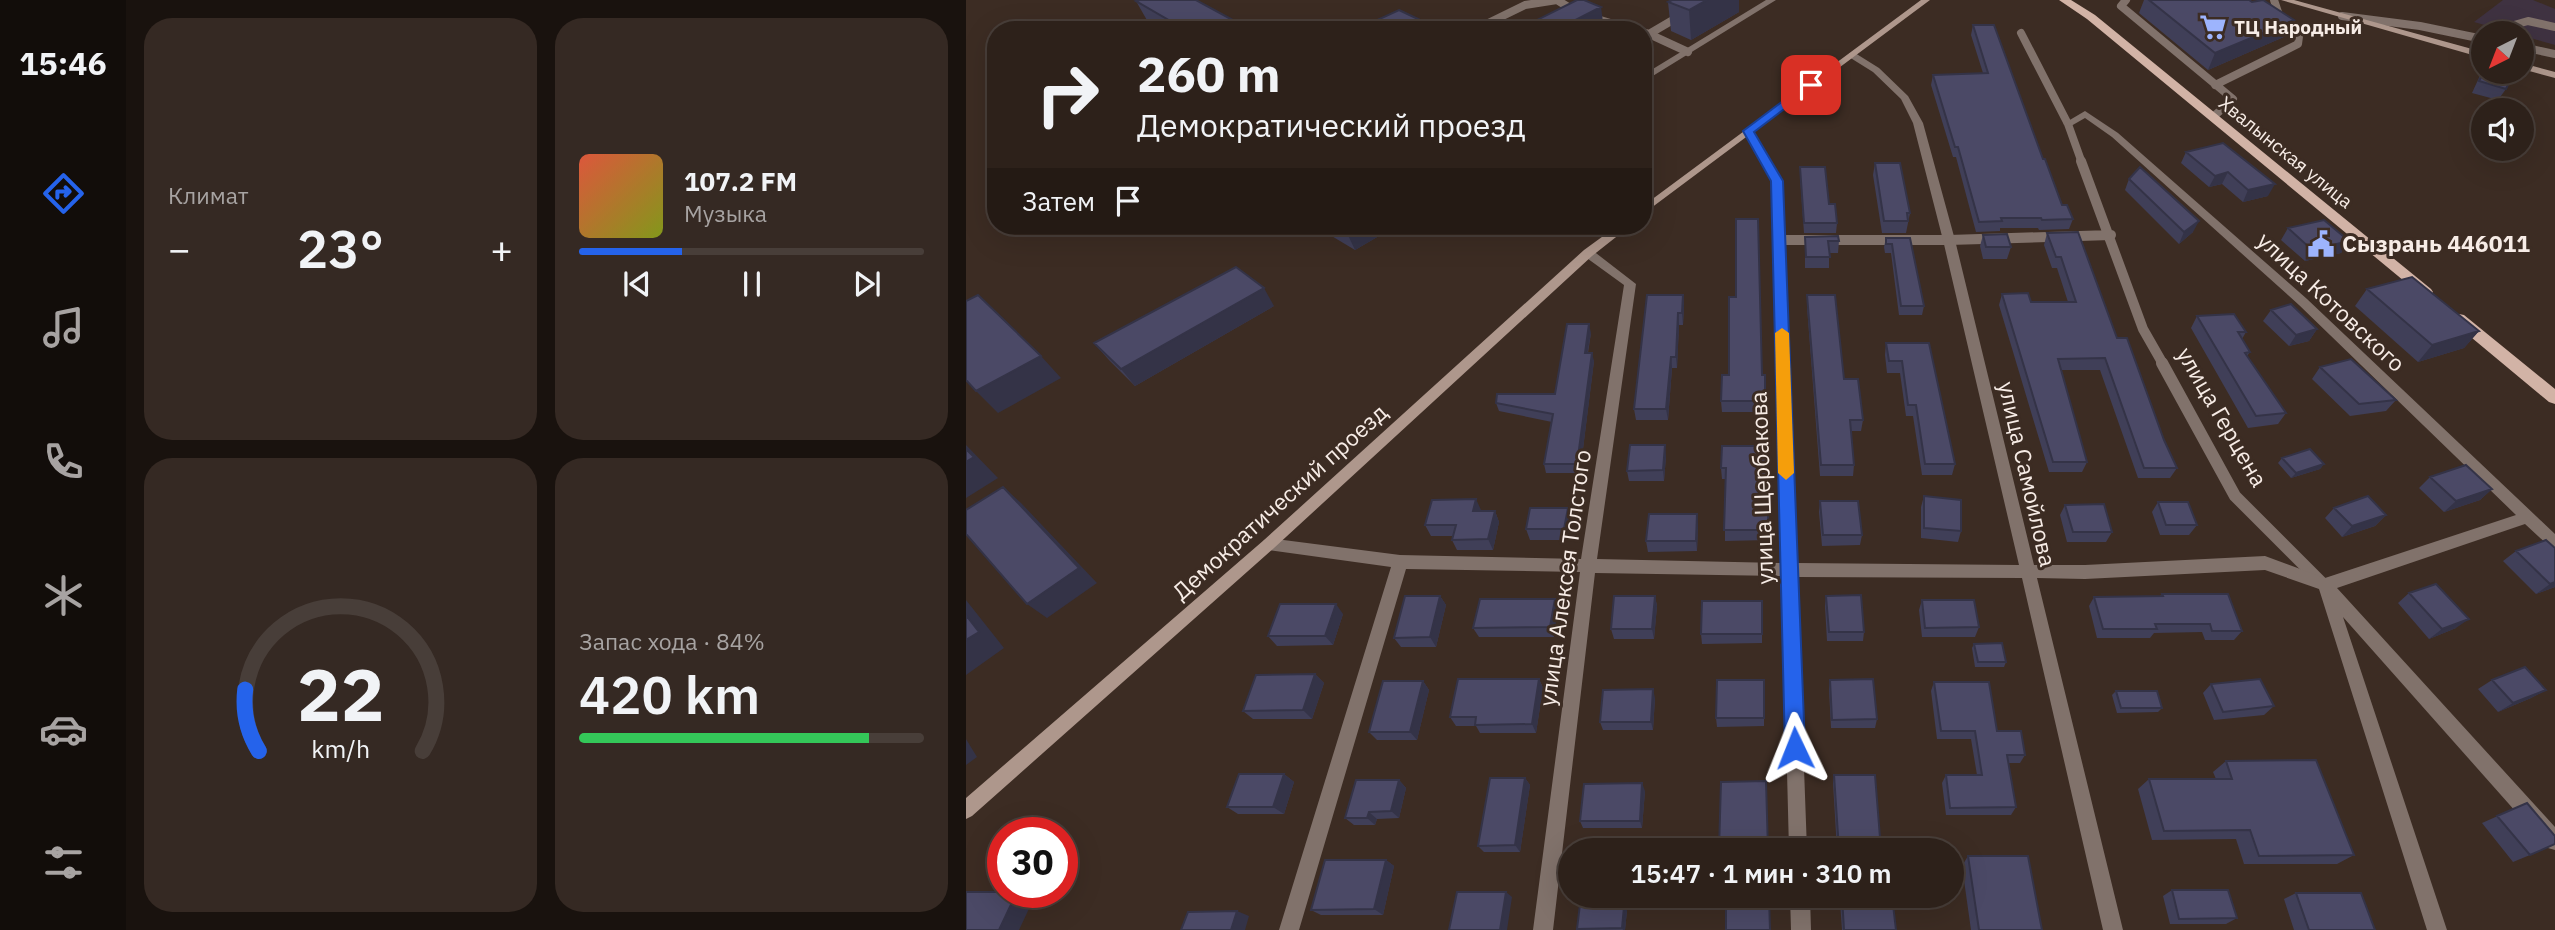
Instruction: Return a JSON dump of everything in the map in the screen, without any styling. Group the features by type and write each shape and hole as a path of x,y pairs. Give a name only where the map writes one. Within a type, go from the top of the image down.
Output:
{"main road":[{"path":"1652,201 1926,0"},
{"name":"Хвалынская улица","path":"2064,0 2091,17 2555,398"},
{"path":"2091,17 2093,0"},
{"path":"2285,0 2471,52"},
{"path":"2534,69 2555,75"},
{"name":"Демократический проезд","path":"966,810 1269,544 1588,253 1611,235"}],"street":[{"path":"1652,74 1772,0"},
{"name":"улица Самойлова","path":"1852,55 1876,70 1905,98 1918,123 1949,240 2113,930"},
{"name":"улица Котовского","path":"2068,124 2085,114 2115,135 2303,302 2555,543"},
{"name":"улица Щербакова","path":"1748,131 1777,181 1798,838"},
{"name":"улица Алексея Толстого","path":"1543,930 1588,566 1630,284 1588,253"},
{"path":"2325,585 2527,517"},
{"path":"1269,544 1400,562 1588,566 2027,573 2265,564 2325,585 2555,841"},
{"path":"1289,930 1400,562"},
{"name":"улица Герцена","path":"2325,585 2437,930"},
{"path":"1800,908 1801,930"}],"lane":[{"path":"1492,21 1525,5 1556,0 1582,15 1603,21"},
{"path":"1684,0 1696,2"},
{"path":"2126,0 2121,6 2233,99 2213,117"},
{"path":"2216,85 2298,44 2300,29 2280,18 2274,0"},
{"path":"1652,29 1696,2"},
{"path":"1572,20 1582,15"},
{"path":"2340,15 2420,26 2471,37"},
{"path":"2534,22 2555,27"},
{"name":"улица Герцена","path":"2021,33 2068,124 2143,329 2235,496 2325,585"},
{"path":"1652,36 1688,52"},
{"path":"2534,50 2555,54"},
{"path":"1779,240 1949,240 2110,234"}],"shaded area":[{"path":"2503,0 2533,0 2555,9 2555,45 2534,39 2534,21 2475,21"}],"building":[{"path":"1196,0 1234,21 1170,21 1136,1"},
{"path":"1577,0 1601,7 1574,21 1535,21"},
{"path":"1707,0 1689,10 1668,2"},
{"path":"2149,0 2263,0 2294,20 2215,53"},
{"path":"1399,10 1422,21 1375,21"},
{"path":"1973,25 1994,25 2043,159 2062,205 2067,205 2073,219 2001,218 2002,221 1979,222 1958,147 1955,147 1933,75 1988,73"},
{"path":"2489,84 2508,84 2506,89"},
{"path":"2223,143 2275,184 2248,190 2228,172 2215,176 2186,152"},
{"path":"1875,163 1900,163 1910,213 1907,213 1908,221 1884,221"},
{"path":"1800,167 1825,167 1829,204 1835,204 1837,223 1804,223"},
{"path":"2140,167 2199,221 2184,232 2129,179"},
{"path":"1736,219 1758,219 1765,401 1721,401 1722,375 1729,375 1729,297 1736,297"},
{"path":"2324,220 2349,241 2312,250 2288,228"},
{"path":"2078,232 2117,338 2127,338 2177,468 2144,468 2105,358 2058,359 2087,462 2053,462 2002,294 2028,293 2031,302 2076,302 2061,257 2056,257 2047,233"},
{"path":"2007,234 2011,247 1986,247 1983,235"},
{"path":"1838,236 1839,241 1828,241 1830,257 1806,257 1805,237"},
{"path":"1886,238 1910,238 1924,306 1901,306 1892,244 1886,244"},
{"path":"1236,267 1264,288 1121,369 1094,343"},
{"path":"2412,277 2479,331 2432,345 2367,289"},
{"path":"978,295 1041,356 976,391 966,380 966,301"},
{"path":"1647,295 1683,295 1682,313 1678,313 1676,357 1671,357 1666,409 1634,409"},
{"path":"1807,295 1835,295 1844,379 1858,379 1863,420 1850,420 1854,465 1821,465"},
{"path":"2291,304 2317,329 2296,335 2271,310"},
{"path":"2234,314 2246,332 2238,332 2250,352 2245,353 2286,413 2256,416 2197,316"},
{"path":"1567,324 1589,324 1585,353 1592,353 1577,464 1544,464 1553,414 1496,403 1497,394 1555,394"},
{"path":"1886,343 1929,343 1955,464 1925,464 1916,405 1908,405 1902,361 1889,361"},
{"path":"2351,359 2396,400 2359,404 2320,367"},
{"path":"1630,445 1665,445 1663,470 1627,471"},
{"path":"1722,446 1769,446 1768,530 1724,530 1726,468 1721,468"},
{"path":"966,449 974,457 966,462"},
{"path":"2310,449 2324,464 2296,473 2282,458"},
{"path":"2466,465 2492,489 2456,501 2430,477"},
{"path":"1003,487 1079,568 1027,604 966,534 966,510"},
{"path":"1924,496 1961,500 1961,531 1924,528"},
{"path":"2368,496 2386,515 2352,526 2334,508"},
{"path":"1476,499 1473,511 1495,511 1488,539 1452,540 1456,525 1425,525 1432,500"},
{"path":"1820,501 1858,501 1862,535 1823,535"},
{"path":"2158,502 2188,502 2197,525 2166,525"},
{"path":"2104,504 2112,532 2073,532 2065,505"},
{"path":"1530,508 1568,508 1564,529 1526,529"},
{"path":"1649,514 1697,514 1696,541 1646,541"},
{"path":"2546,540 2555,548 2555,582 2550,584 2516,551"},
{"path":"2436,584 2469,619 2442,629 2409,593"},
{"path":"2162,594 2228,594 2242,631 2212,631 2210,624 2155,624 2157,629 2103,629 2094,597 2163,596"},
{"path":"1861,595 1864,632 1829,632 1826,596"},
{"path":"1405,596 1440,596 1430,637 1394,638"},
{"path":"1614,596 1655,596 1652,629 1611,629"},
{"path":"1480,599 1555,599 1550,627 1473,628"},
{"path":"1922,600 1974,600 1979,627 1925,628"},
{"path":"1702,601 1762,601 1762,634 1701,634"},
{"path":"1280,604 1336,604 1325,636 1268,636"},
{"path":"966,615 979,632 966,640"},
{"path":"2002,643 2006,662 1978,662 1974,644"},
{"path":"2525,667 2546,690 2513,703 2492,680"},
{"path":"1315,674 1303,710 1243,711 1256,675"},
{"path":"1458,679 1539,679 1532,724 1475,725 1476,717 1450,717"},
{"path":"1873,679 1877,719 1832,720 1830,680"},
{"path":"2260,679 2274,706 2223,712 2211,684"},
{"path":"1717,680 1764,680 1764,718 1716,718"},
{"path":"1383,681 1423,681 1410,732 1369,732"},
{"path":"1934,682 1989,682 1997,731 2021,731 2025,755 2007,755 2016,807 1950,808 1946,775 1982,775 1975,731 1941,731"},
{"path":"1653,689 1651,722 1600,722 1603,690"},
{"path":"2116,691 2157,691 2162,708 2121,708"},
{"path":"2316,760 2354,855 2259,856 2250,830 2164,831 2149,779 2232,779 2226,761"},
{"path":"1239,774 1284,774 1273,807 1227,807"},
{"path":"1834,775 1875,775 1880,838 1838,838"},
{"path":"1490,778 1525,778 1515,845 1478,846"},
{"path":"1356,780 1399,780 1391,811 1369,812 1367,818 1345,818"},
{"path":"1766,781 1768,838 1719,838 1721,782"},
{"path":"1642,783 1640,821 1580,821 1584,784"},
{"path":"2527,803 2555,836 2555,844 2530,855 2497,816"},
{"path":"1968,856 2028,856 2042,930 1979,930"},
{"path":"1325,860 1386,860 1374,909 1311,910"},
{"path":"2172,890 2228,890 2237,918 2179,919"},
{"path":"966,892 987,892 987,908 1009,908 999,930 966,930"},
{"path":"1457,892 1506,892 1500,930 1449,930"},
{"path":"2296,893 2361,893 2375,930 2309,930"},
{"path":"1580,908 1624,908 1622,928 1577,929"},
{"path":"1726,908 1769,908 1770,930 1726,930"},
{"path":"1843,908 1893,908 1896,930 1844,930"},
{"path":"1237,911 1231,930 1181,930 1188,912"}],"slow traffic":[{"path":"1782,333 1786,473"}],"place":[{"name":"ТЦ Народный","path":"2213,27"},
{"name":"Сызрань 446011","path":"2321,244"}],"route":[{"path":"1795,748 1777,181 1748,131 1811,85"}]}
